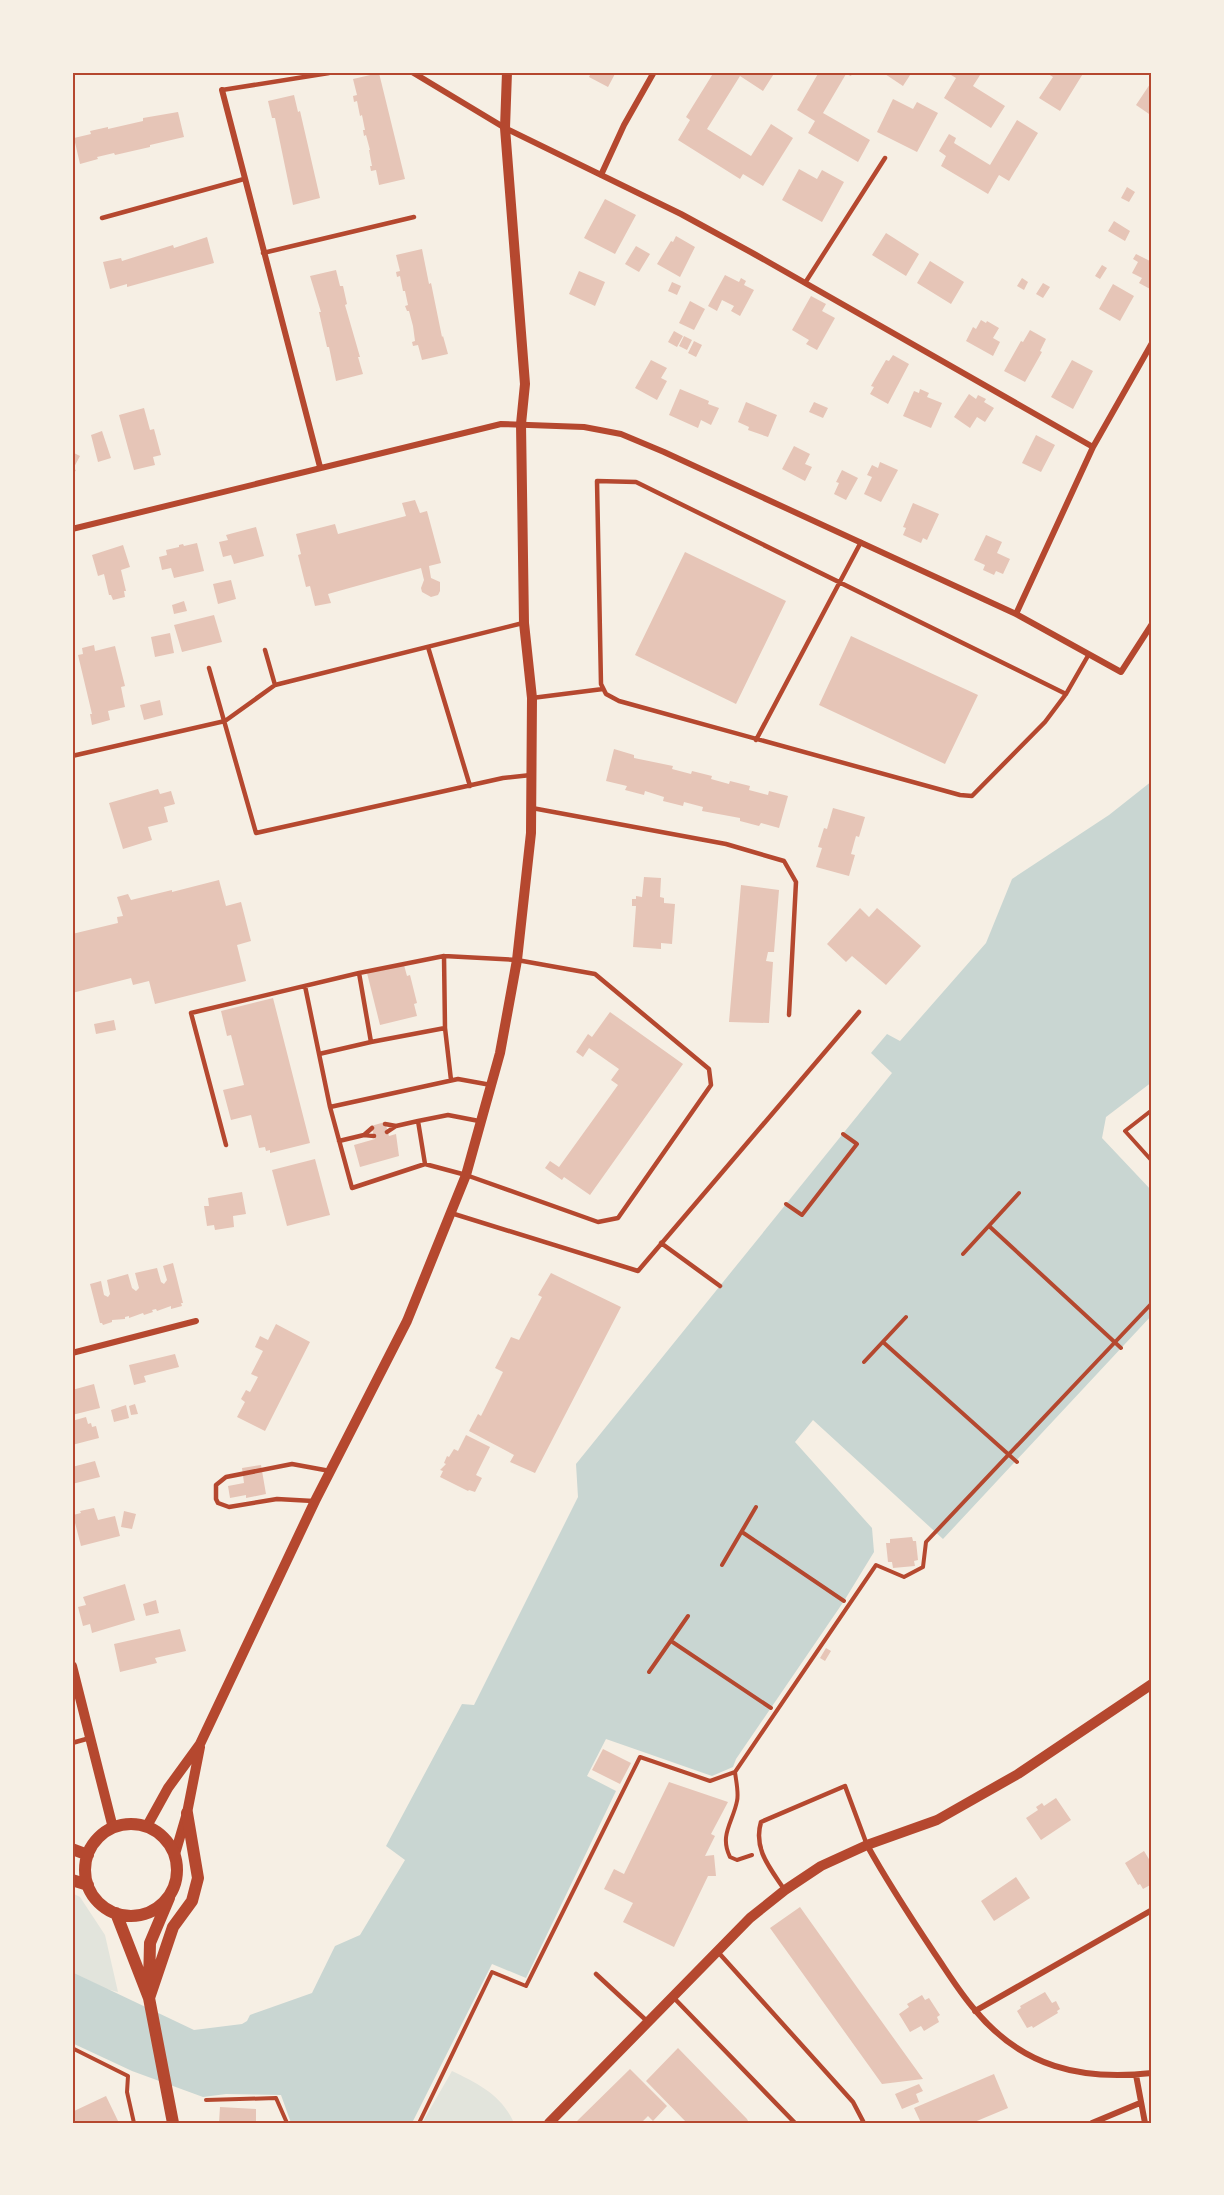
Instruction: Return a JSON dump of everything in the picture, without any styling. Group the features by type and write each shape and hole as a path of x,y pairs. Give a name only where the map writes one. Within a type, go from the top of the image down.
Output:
{"main road":[{"path":"150,2003 173,1927 192,1901 198,1878 187,1813"},
{"path":"150,2003 150,1943 171,1894 176,1881 175,1854 168,1842 147,1826 124,1824 102,1834 93,1844 85,1870 88,1885 94,1897 104,1907 132,1916 147,1913 171,1894"},
{"path":"72,1849 88,1855"},
{"path":"72,1880 88,1885"},
{"path":"117,1913 150,2003 173,2123"}],"street":[{"path":"412,72 505,128 681,214 1093,447"},
{"path":"147,1826 168,1788 200,1744 315,1501 406,1320 466,1175 500,1053 517,960 532,808 532,698 524,623 521,424 525,384 505,128 507,72"},
{"path":"601,175 624,125 654,72"},
{"path":"222,90 320,468"},
{"path":"1016,614 1093,447 1152,343"},
{"path":"72,529 501,424 584,427 621,434 861,542 1016,614 1121,672 1152,624"},
{"path":"72,1353 196,1321"},
{"path":"72,1666 76,1700 90,1738 113,1828"},
{"path":"549,2123 750,1918 785,1890 821,1866 867,1845 938,1820 1018,1774 1152,1684"},
{"path":"175,1854 187,1813 200,1744"},
{"path":"867,1845 902,1904 975,2011 998,2034 1028,2056 1067,2071 1117,2077 1152,2073"},
{"path":"975,2011 1152,1910"},
{"path":"1136,2075 1144,2123"},
{"path":"1092,2123 1140,2103"}],"lane":[{"path":"222,90 329,73"},
{"path":"805,283 885,158"},
{"path":"102,218 244,179"},
{"path":"263,253 414,218"},
{"path":"1066,694 636,482 597,481 601,684 606,694 619,701 960,795 972,796 1045,723 1066,694 1089,654"},
{"path":"756,740 861,542"},
{"path":"72,756 225,721 275,686 524,623"},
{"path":"428,647 470,786"},
{"path":"265,651 275,686"},
{"path":"209,668 256,833 470,786 532,775"},
{"path":"532,698 603,688"},
{"path":"532,808 726,844 784,861 796,882 789,1015"},
{"path":"444,956 445,1028 451,1080"},
{"path":"226,1145 191,1013 358,973 444,956 517,960 595,974 709,1069 711,1085 618,1218 598,1222 466,1175 425,1164 352,1188 330,1107 305,986"},
{"path":"358,973 371,1042"},
{"path":"451,1213 638,1271 859,1012"},
{"path":"320,1054 445,1028"},
{"path":"330,1107 458,1079 491,1085"},
{"path":"387,1132 396,1126 448,1115 481,1121"},
{"path":"418,1121 425,1164"},
{"path":"385,1124 396,1126"},
{"path":"364,1135 372,1128"},
{"path":"339,1141 364,1135 374,1136"},
{"path":"661,1243 720,1286"},
{"path":"315,1501 277,1500 229,1508 218,1503 216,1485 226,1476 292,1464 330,1471"},
{"path":"72,1743 90,1738"},
{"path":"785,1890 760,1851 758,1833 761,1822 845,1786 867,1845"},
{"path":"717,1952 854,2102 864,2123"},
{"path":"596,1974 648,2022"},
{"path":"673,1997 795,2123"}],"path":[{"path":"1152,1110 1125,1131 1152,1161"},
{"path":"786,1204 802,1215 857,1144 843,1134"},
{"path":"963,1254 1019,1193"},
{"path":"989,1226 1121,1348"},
{"path":"419,2123 492,1972 526,1986 640,1757 710,1781 735,1772 876,1565 903,1577 922,1567 926,1542 1152,1303"},
{"path":"864,1362 906,1317"},
{"path":"883,1342 1017,1462"},
{"path":"722,1565 756,1507"},
{"path":"742,1532 844,1601"},
{"path":"649,1672 687,1616"},
{"path":"671,1641 771,1708"},
{"path":"735,1772 737,1801 729,1821 727,1850 730,1857 737,1860 760,1851"},
{"path":"72,2048 128,2076 127,2092 134,2123"},
{"path":"206,2100 276,2098 287,2123"}],"shaded area":[{"path":"1152,781 1152,1082 1106,1117 1102,1138 1152,1191 1152,1315 943,1539 813,1420 795,1442 872,1528 874,1552 844,1601 736,1759 733,1767 712,1776 606,1739 587,1776 616,1791 526,1978 492,1964 412,2123 291,2123 281,2095 226,2094 203,2097 132,2071 72,2043 72,1972 194,2030 242,2024 250,2015 312,1993 335,1946 360,1935 405,1860 386,1846 462,1704 474,1705 578,1497 576,1464 892,1073 871,1053 887,1034 900,1041 986,943 1012,879 1109,815"},
{"path":"72,1893 80,1897 105,1935 118,1992 106,1989 72,1972"},
{"path":"452,2071 496,2097 514,2123 422,2123"}],"building":[{"path":"585,72 616,72 608,87 589,77 590,75"},
{"path":"714,72 775,72 763,91 740,76 707,129 751,156 771,124 793,138 763,186 743,174 740,179 678,140 690,120 686,117"},
{"path":"819,72 853,72 851,76 846,74 823,113 870,140 858,162 808,133 815,121 797,110"},
{"path":"882,72 912,72 903,86"},
{"path":"953,72 982,72 973,86 1005,106 991,128 944,98 956,78 951,75"},
{"path":"1045,72 1084,72 1060,111 1039,98 1053,77"},
{"path":"379,73 405,179 379,185 376,170 371,171 370,150 366,135 364,136 362,115 360,116 357,101 354,102 353,96 357,95 353,79"},
{"path":"1152,81 1152,116 1136,105"},
{"path":"294,95 298,112 300,111 320,198 293,205 275,118 272,118 268,101"},
{"path":"893,99 913,109 917,102 938,113 917,152 877,132"},
{"path":"178,112 184,137 150,145 150,147 97,157 98,159 80,164 74,138 91,134 90,131 108,127 108,129 143,121 143,118"},
{"path":"1017,120 1038,133 1009,181 999,175 988,194 941,166 946,156 939,151 949,134 956,138 954,143 990,165"},
{"path":"799,169 817,179 822,170 844,182 822,222 782,200"},
{"path":"1127,187 1135,192 1129,202 1121,198"},
{"path":"605,199 636,215 615,254 584,238"},
{"path":"1114,221 1130,231 1125,241 1108,231"},
{"path":"886,233 919,254 906,276 872,255"},
{"path":"676,236 695,247 680,277 657,264"},
{"path":"207,237 214,263 127,287 127,284 110,289 103,262 121,258 122,261"},
{"path":"636,246 650,254 639,272 625,264"},
{"path":"422,249 448,354 422,360 418,345 413,346 412,342 415,341 413,326 409,311 405,306 408,305 405,291 403,291 400,276 397,277 396,272 400,271 396,255"},
{"path":"1136,254 1150,261 1152,257 1152,290 1139,283 1142,278 1132,273 1138,262 1133,259"},
{"path":"930,261 964,282 951,304 917,283"},
{"path":"1102,265 1107,268 1100,279 1095,276"},
{"path":"336,270 340,286 343,286 347,304 345,305 363,374 336,381 319,312 321,312 310,276"},
{"path":"579,271 605,282 595,306 569,294"},
{"path":"725,275 739,282 741,278 746,281 744,285 754,290 740,316 731,311 734,306 722,300 717,311 708,306"},
{"path":"1022,278 1028,282 1024,290 1017,286"},
{"path":"672,282 681,286 677,295 668,291"},
{"path":"1043,283 1050,287 1043,298 1036,294"},
{"path":"1113,284 1134,296 1120,321 1099,309"},
{"path":"811,296 826,304 822,311 835,318 817,350 806,344 809,340 792,330"},
{"path":"690,301 705,309 694,330 679,323"},
{"path":"981,320 999,328 993,338 1000,342 993,356 966,341 973,327 976,329"},
{"path":"1030,330 1046,339 1040,351 1042,352 1025,382 1004,371"},
{"path":"674,331 683,336 677,347 668,342"},
{"path":"684,336 692,340 687,350 679,346"},
{"path":"694,341 702,345 696,357 688,353"},
{"path":"893,355 909,364 888,404 870,394 874,387 871,386 886,360 889,361"},
{"path":"651,360 667,368 661,378 667,381 657,400 635,388"},
{"path":"1072,360 1093,371 1073,409 1051,397"},
{"path":"680,389 709,401 708,404 719,408 711,425 701,420 698,428 669,415"},
{"path":"920,389 929,393 927,397 942,403 931,428 903,416 914,391 919,393"},
{"path":"969,394 976,399 978,395 986,399 984,402 994,408 985,422 977,417 970,428 954,417"},
{"path":"746,402 777,415 768,437 748,430 749,427 738,422"},
{"path":"814,402 828,408 823,418 809,412"},
{"path":"144,408 150,430 154,429 161,455 153,457 155,465 134,470 119,415"},
{"path":"102,431 111,458 98,462 91,435"},
{"path":"1036,435 1055,445 1041,472 1022,463"},
{"path":"794,446 810,454 805,464 812,467 805,481 782,469"},
{"path":"72,452 80,456 73,469 76,470 72,477"},
{"path":"880,462 898,470 881,502 864,494 872,477 867,475 872,465 878,468"},
{"path":"842,470 858,478 846,500 834,494 839,483 836,482"},
{"path":"415,500 420,513 427,511 441,563 429,566 431,578 440,582 438,595 431,597 422,592 424,580 421,568 328,594 331,603 315,606 310,586 306,587 298,555 301,554 296,534 335,524 338,534 406,516 402,503"},
{"path":"913,503 939,514 927,540 923,538 921,543 903,535 906,528 903,527"},
{"path":"256,527 264,556 234,564 231,555 223,557 219,542 228,540 226,535"},
{"path":"986,535 1002,542 997,553 1010,559 1003,574 996,571 994,575 983,570 985,565 974,560"},
{"path":"197,543 204,571 174,578 171,568 162,570 159,557 167,555 166,550 183,544 184,546"},
{"path":"123,545 130,567 121,570 126,591 124,591 125,597 113,600 109,595 104,574 98,576 92,555"},
{"path":"685,552 786,601 736,704 635,655"},
{"path":"231,580 236,599 218,604 213,584"},
{"path":"184,601 187,611 174,614 172,605"},
{"path":"214,615 222,642 182,652 174,625"},
{"path":"170,633 174,653 155,657 151,637"},
{"path":"851,636 978,695 945,764 819,705"},
{"path":"94,645 95,651 115,646 125,686 121,687 125,707 108,711 110,720 92,725 90,714 92,714 78,655 83,654 82,648"},
{"path":"160,700 163,715 144,720 140,705"},
{"path":"614,749 634,755 634,758 673,766 672,769 712,776 711,779 729,784 730,781 750,786 749,790 768,795 769,791 788,796 779,828 761,823 759,826 740,821 740,818 702,811 703,807 684,802 683,806 663,801 664,797 645,791 644,795 625,790 627,786 606,781"},
{"path":"158,789 160,794 171,791 175,804 164,807 168,822 148,827 152,840 123,849 109,803"},
{"path":"833,808 865,817 851,854 855,855 849,876 816,867 822,848 818,847 824,828 827,829"},
{"path":"644,877 661,878 660,897 664,898 664,903 675,904 672,944 661,943 661,949 633,947 636,906 632,906 632,899 636,899 636,896 642,897"},
{"path":"219,880 226,906 241,902 251,941 237,945 246,981 155,1004 149,981 133,985 131,978 72,993 72,934 118,923 117,917 123,916 117,897 128,894 131,900"},
{"path":"741,885 779,890 774,952 768,952 766,961 773,962 769,1023 729,1022"},
{"path":"860,908 869,917 877,908 921,946 886,985 852,956 846,962 827,944"},
{"path":"404,965 407,976 410,975 417,1003 414,1004 417,1016 380,1025 367,973"},
{"path":"273,998 310,1143 270,1153 270,1150 266,1151 265,1147 259,1148 251,1115 231,1120 223,1090 244,1085 231,1035 227,1036 221,1011"},
{"path":"610,1012 683,1064 590,1195 564,1177 562,1180 545,1168 550,1161 559,1167 618,1085 611,1080 619,1069 589,1048 583,1057 576,1052 588,1034 592,1037"},
{"path":"114,1020 116,1030 96,1034 94,1024"},
{"path":"385,1122 389,1136 396,1134 399,1156 360,1167 354,1145 375,1139 371,1126"},
{"path":"315,1159 330,1215 287,1226 272,1170"},
{"path":"242,1192 246,1214 233,1216 234,1227 215,1230 214,1225 207,1226 204,1206 209,1206 208,1198"},
{"path":"173,1263 182,1306 171,1309 171,1306 157,1311 156,1309 144,1315 143,1313 129,1318 129,1316 125,1317 125,1319 112,1320 103,1325 100,1323 90,1284 101,1281 104,1295 108,1297 110,1294 107,1280 128,1274 132,1288 136,1291 139,1288 135,1273 157,1268 161,1282 164,1284 167,1280 163,1266"},
{"path":"551,1273 621,1307 535,1473 510,1462 514,1455 469,1431 478,1414 481,1416 503,1372 495,1368 511,1337 519,1340 542,1297 538,1295"},
{"path":"276,1324 310,1342 265,1431 237,1417 245,1402 241,1399 246,1390 250,1392 258,1377 251,1374 263,1351 255,1347 260,1336 268,1340"},
{"path":"175,1354 179,1367 144,1376 146,1382 134,1385 129,1365"},
{"path":"94,1384 100,1408 72,1415 72,1390"},
{"path":"135,1404 138,1414 131,1415 129,1406"},
{"path":"126,1405 129,1418 114,1422 111,1410"},
{"path":"86,1417 88,1424 91,1423 92,1427 96,1426 99,1438 72,1445 72,1421"},
{"path":"466,1435 490,1447 476,1475 482,1478 475,1492 468,1491 440,1477 443,1471 440,1470 446,1464 444,1463 447,1456 449,1457 454,1449 458,1451"},
{"path":"95,1461 100,1477 72,1484 72,1467"},
{"path":"261,1465 266,1494 230,1498 228,1486 244,1483 242,1468"},
{"path":"94,1508 98,1520 115,1516 120,1536 81,1546 73,1515"},
{"path":"124,1511 136,1514 132,1529 121,1527"},
{"path":"912,1537 913,1541 916,1541 918,1560 914,1561 915,1566 893,1568 892,1562 888,1562 886,1543 890,1543 890,1539"},
{"path":"125,1584 135,1620 92,1633 90,1624 83,1626 78,1607 86,1605 83,1597"},
{"path":"156,1600 159,1613 146,1616 143,1604"},
{"path":"180,1629 186,1651 155,1658 157,1663 120,1672 114,1644"},
{"path":"826,1648 831,1651 825,1661 820,1658"},
{"path":"603,1749 631,1763 620,1784 592,1770"},
{"path":"669,1782 728,1802 711,1834 715,1836 705,1856 714,1855 716,1876 708,1876 674,1947 623,1922 633,1903 604,1889 614,1869 624,1874"},
{"path":"1056,1798 1071,1820 1041,1840 1026,1818 1038,1810 1036,1807 1042,1803 1044,1806"},
{"path":"1144,1851 1152,1864 1152,1884 1143,1889 1140,1884 1138,1885 1125,1863"},
{"path":"1016,1877 1030,1898 994,1921 981,1901"},
{"path":"800,1907 923,2079 882,2084 770,1928"},
{"path":"1045,1992 1052,2003 1056,2001 1060,2009 1058,2013 1033,2028 1032,2026 1027,2028 1017,2011 1021,2008 1020,2006"},
{"path":"922,1995 925,2000 929,1998 940,2015 937,2017 939,2022 924,2031 921,2026 910,2032 899,2014 909,2007 907,2004"},
{"path":"678,2048 749,2123 687,2123 646,2081"},
{"path":"630,2069 667,2106 653,2121 648,2116 641,2123 575,2123"},
{"path":"994,2074 1008,2108 972,2123 921,2123 914,2108"},
{"path":"919,2084 923,2091 916,2094 919,2102 902,2109 895,2094"},
{"path":"106,2096 119,2123 72,2123 72,2112"},
{"path":"220,2107 256,2109 256,2123 219,2123"}]}
